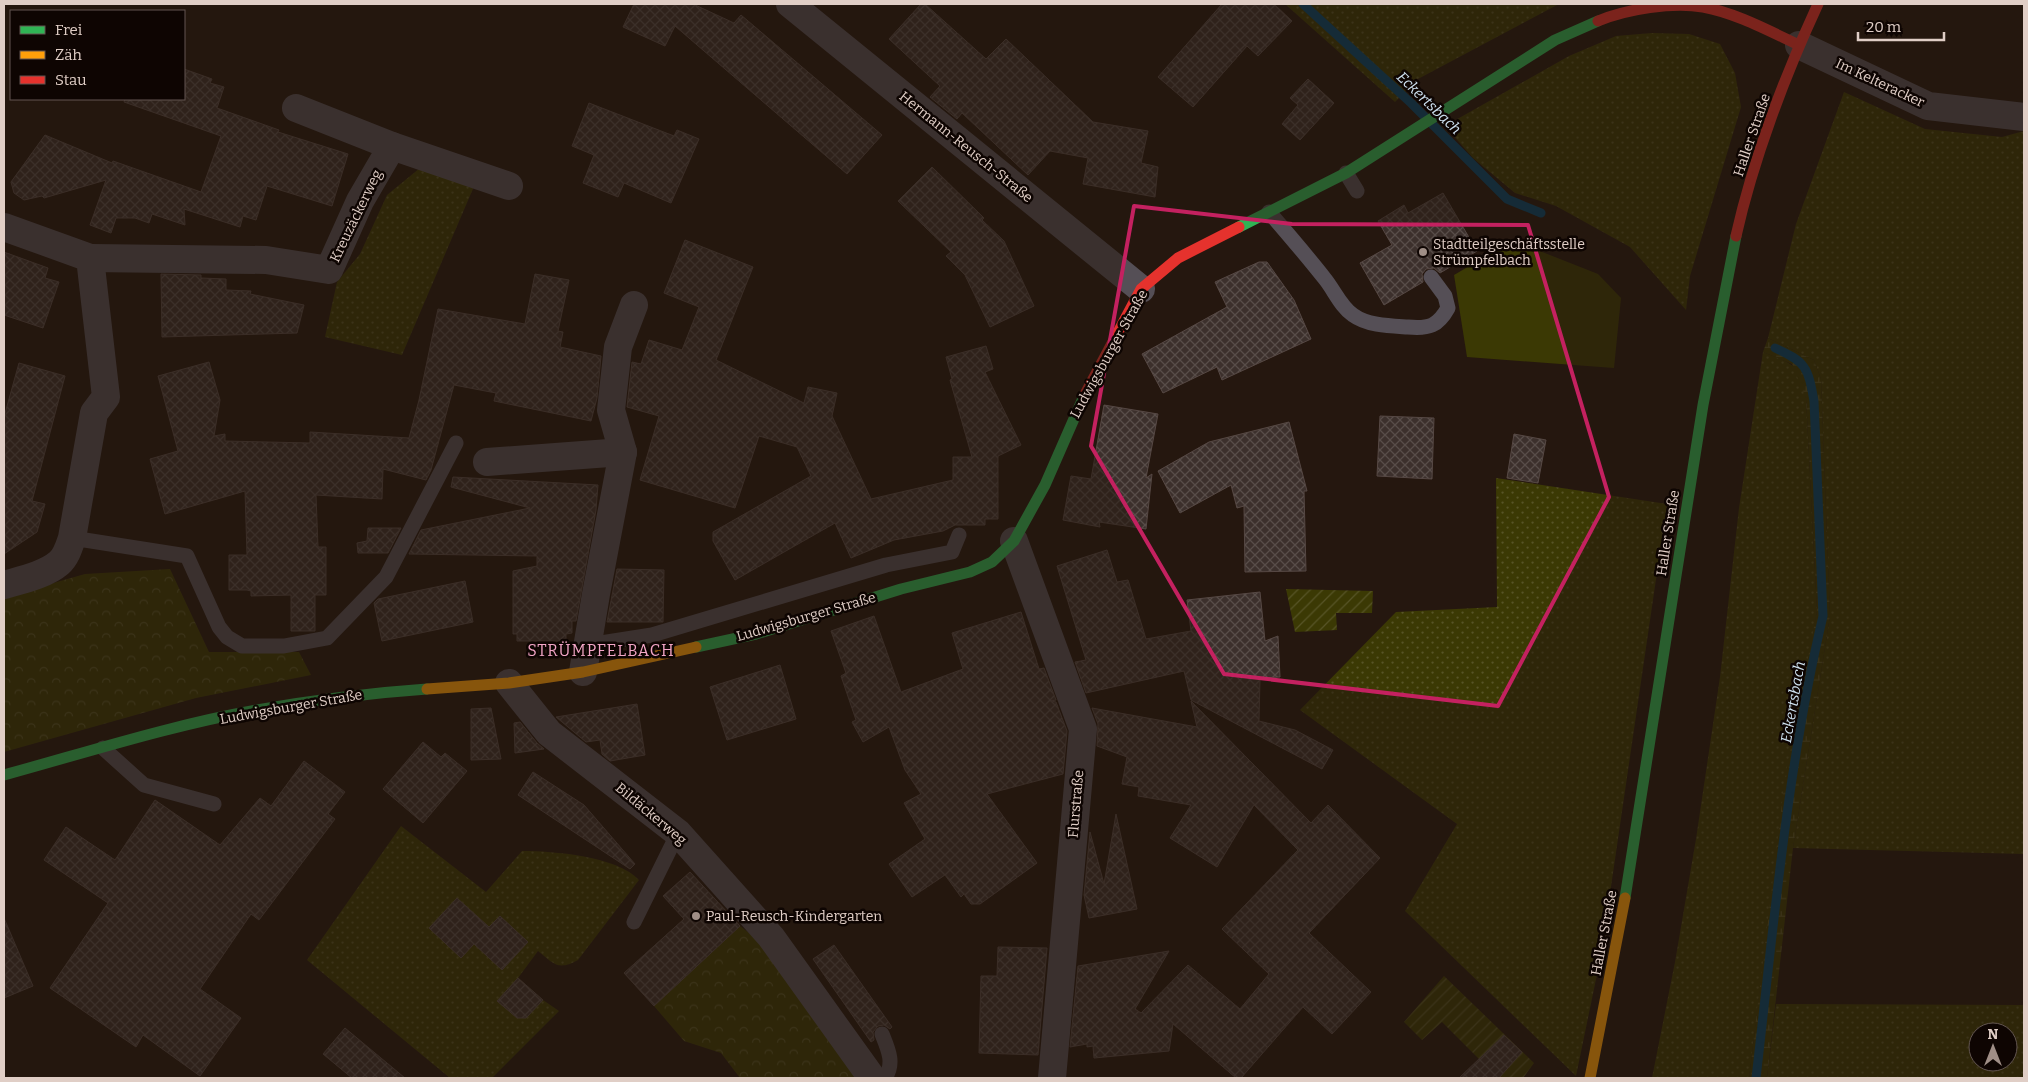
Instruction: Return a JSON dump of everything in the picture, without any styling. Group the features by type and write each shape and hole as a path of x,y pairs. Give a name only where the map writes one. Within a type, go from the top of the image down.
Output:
{"street":[{"name":"Hermann-Reusch-Straße","path":"790,4 1141,290"},
{"name":"Haller Straße","path":"1590,1078 1628,885 1657,712 1702,414 1736,234 1755,167 1799,45 1818,4"},
{"name":"Ludwigsburger Straße","path":"4,775 256,710 349,695 509,683 584,672 756,634 901,589 970,572 992,562 1014,541 1045,485 1079,405 1141,290 1178,258 1346,173 1555,40 1610,16 1646,6 1703,7 1753,23 1799,45"},
{"name":"Im Kelteracker","path":"1799,45 1928,106 2024,117"},
{"path":"296,108 392,146 509,186"},
{"name":"Kreuzäckerweg","path":"4,227 90,258 266,260 329,270 360,201 392,146"},
{"path":"4,585 30,578 59,563 68,551 72,538 94,413 106,398 106,329 90,258"},
{"path":"584,672 596,594 624,452 611,410 618,347 634,305"},
{"path":"487,462 624,452"},
{"name":"Flurstraße","path":"1014,541 1083,729 1052,1078"},
{"name":"Bildäckerweg","path":"509,683 549,733 678,833 771,937 872,1078"}],"lane":[{"path":"1346,173 1357,191"},
{"path":"1269,212 1353,315 1383,329 1432,327 1442,320 1448,308 1445,296 1431,278"},
{"path":"72,538 187,556 219,627 227,637 242,646 284,646 327,638 386,577 456,443"},
{"name":"Ludwigsburger Straße","path":"588,646 652,635 886,565 952,552 959,535"},
{"path":"103,748 144,784 214,804"},
{"path":"634,922 678,833"},
{"path":"882,1034 889,1052 890,1064 885,1078"}],"highlighted area":[{"path":"1134,206 1292,224 1528,225 1609,497 1498,706 1224,674 1091,446"}],"green space":[{"path":"1285,4 1559,4 1418,79 1395,102"},
{"path":"1652,33 1689,34 1720,44 1735,73 1741,107 1690,276 1686,310 1630,247 1556,206 1515,193 1473,158 1445,126 1569,56 1616,36"},
{"path":"1844,92 1925,129 2002,137 2024,131 2024,854 1793,848 1830,616 1821,379 1814,360 1768,338 1796,224"},
{"path":"420,168 475,184 402,355 325,337 337,282 360,254 387,195"},
{"path":"1522,244 1598,274 1621,298 1614,368 1467,357 1454,275 1495,251"},
{"path":"1768,338 1814,360 1821,379 1830,616 1793,848 1767,1078 1749,1078 1785,778 1817,611 1806,398 1792,364 1763,352"},
{"path":"1763,352 1782,359 1794,367 1804,387 1817,611 1778,845 1749,1078 1652,1078 1675,962 1696,839 1720,677 1739,508"},
{"path":"1496,478 1667,504 1601,955 1576,1076 1405,911 1457,824 1300,710 1396,612 1497,607"},
{"path":"170,569 209,652 299,652 311,675 196,698 4,752 4,597 85,574"},
{"path":"1286,589 1373,591 1372,613 1336,613 1337,630 1295,632"},
{"path":"401,826 486,892 522,851 584,856 616,865 639,880 578,960 566,965 556,964 538,951 518,978 559,1011 492,1078 450,1078 307,960"},
{"path":"740,926 768,948 864,1078 740,1078 721,1053 684,1041 654,1006"},
{"path":"1444,976 1534,1063 1523,1078 1498,1078 1442,1022 1422,1040 1404,1022"},
{"path":"1776,1004 2024,1005 2024,1078 1767,1078"}],"building":[{"path":"634,4 693,4 734,23 741,15 882,135 847,174 675,26 665,46 623,27"},
{"path":"921,4 925,4 986,59 1006,39 1093,122 1148,131 1141,163 1158,167 1155,197 1083,184 1088,158 1050,151 1028,175 962,113 957,119 930,97 940,86 889,39"},
{"path":"1222,4 1274,4 1292,21 1258,56 1247,46 1193,107 1158,77"},
{"path":"185,69 212,79 210,83 224,87 217,108 279,130 278,132 348,154 332,206 267,186 256,220 243,216 240,227 184,209 185,225 152,214 149,223 135,218 116,218 111,233 90,225 106,180 44,198 42,196 24,200 14,193 11,182 45,135 112,163 113,161 201,192 221,136 124,102 125,100 185,100"},
{"path":"1308,79 1334,103 1300,140 1282,124 1298,105 1290,98"},
{"path":"589,103 674,136 677,130 699,139 671,203 624,183 618,197 583,183 594,155 572,146"},
{"path":"932,167 984,218 982,220 1004,241 1034,306 990,327 965,275 946,256 951,252 898,201"},
{"path":"1443,193 1477,251 1440,273 1434,268 1426,269 1422,274 1423,282 1384,305 1360,263 1392,245 1378,221 1404,205 1408,213"},
{"path":"685,240 753,267 716,360 804,403 808,387 837,393 832,416 871,499 953,480 953,457 972,457 950,380 952,379 946,357 986,346 993,369 985,372 1021,445 998,456 998,519 985,519 985,525 955,525 943,531 894,540 851,558 835,523 735,580 713,541 713,532 811,476 797,447 759,436 735,508 640,480 659,416 627,407 632,362 641,364 649,340 682,350 699,307 664,293"},
{"path":"4,252 48,268 45,278 59,282 43,328 4,315"},
{"path":"1259,262 1267,262 1294,300 1311,339 1222,380 1217,367 1163,393 1142,354 1227,307 1215,282"},
{"path":"161,274 201,275 201,278 226,279 226,290 251,291 250,294 304,305 297,333 162,337"},
{"path":"535,274 569,280 558,331 563,332 560,347 601,356 597,398 591,421 494,401 496,393 454,385 431,470 426,480 383,469 382,499 316,495 318,547 326,547 326,595 315,595 315,631 291,631 291,595 251,596 251,591 229,590 229,555 247,555 245,491 165,514 150,459 178,451 158,376 209,362 220,400 214,436 225,434 225,441 310,443 310,432 409,438 438,309 525,324"},
{"path":"19,363 65,376 32,501 45,504 37,532 4,554 4,417"},
{"path":"1104,405 1158,414 1146,478 1152,474 1146,529 1099,522 1100,527 1063,520 1071,476 1091,479"},
{"path":"1380,416 1434,418 1432,479 1377,476"},
{"path":"1289,422 1307,491 1304,491 1306,571 1245,572 1244,506 1237,508 1231,485 1180,513 1158,471 1209,442"},
{"path":"1514,434 1546,440 1538,483 1507,478"},
{"path":"453,477 598,485 596,510 576,621 572,621 572,633 566,634 566,641 517,641 517,634 513,634 513,571 537,566 537,556 409,554 421,530 530,508 451,487"},
{"path":"368,528 401,528 388,553 358,553 357,543 367,541"},
{"path":"1107,550 1117,582 1128,580 1146,639 1191,631 1187,600 1260,592 1265,641 1278,636 1280,677 1260,678 1259,721 1295,730 1333,750 1322,769 1191,700 1184,671 1086,693 1075,662 1086,660 1057,566"},
{"path":"617,569 664,570 663,622 607,622"},
{"path":"465,581 473,622 382,641 374,603 378,599"},
{"path":"1021,612 1039,669 1044,668 1056,700 1051,701 1056,702 1067,731 1063,774 987,794 1037,863 980,904 971,904 964,894 961,897 945,875 912,897 889,864 925,839 904,803 921,794 905,770 889,727 863,742 852,722 856,720 841,676 846,673 831,631 874,616 901,692 963,669 952,633"},
{"path":"780,665 796,719 727,740 710,687"},
{"path":"1191,701 1311,823 1328,805 1380,858 1309,933 1371,992 1332,1034 1303,1007 1241,1078 1236,1078 1173,1024 1169,1051 1094,1058 1093,1046 1087,1047 1087,1044 1070,1047 1078,966 1169,951 1135,1009 1141,1013 1188,965 1240,1009 1269,974 1222,929 1298,850 1254,805 1217,867 1170,838 1191,805 1138,796 1139,787 1122,784 1127,757 1097,746 1098,724 1092,708 1197,727"},
{"path":"637,704 645,755 610,761 602,754 600,740 586,742 556,717"},
{"path":"491,708 501,759 471,760 471,709"},
{"path":"520,722 544,749 515,753 514,723"},
{"path":"423,742 441,757 445,753 467,771 423,823 383,789"},
{"path":"304,761 345,792 328,814 335,819 259,920 251,914 200,989 241,1018 200,1076 143,1035 136,1047 50,988 108,903 44,860 66,827 115,860 155,800 220,845 260,798 271,806"},
{"path":"533,772 584,805 635,864 630,869 518,795"},
{"path":"1116,814 1137,909 1089,918 1084,895 1090,832 1104,884"},
{"path":"690,872 740,926 654,1006 624,973 684,919 663,896"},
{"path":"457,898 489,927 500,916 528,942 502,970 474,944 461,958 429,928"},
{"path":"4,918 33,986 4,998"},
{"path":"834,945 892,1027 890,1029 884,1025 878,1026 873,1032 874,1040 871,1042 813,959"},
{"path":"998,947 1047,948 1038,1055 979,1053 981,976 997,976"},
{"path":"518,978 543,1000 526,1018 517,1018 497,1001"},
{"path":"345,1028 405,1078 352,1078 323,1054"},
{"path":"1504,1035 1522,1052 1499,1078 1459,1078"}],"waterway":[{"name":"Eckertsbach","path":"1303,4 1411,103 1507,199 1541,213"},
{"name":"Eckertsbach","path":"1756,1078 1791,788 1800,730 1823,616 1814,401 1810,380 1804,367 1793,357 1775,348"}],"traffic: fast":[{"path":"1239,227 1346,173 1555,40 1598,21"},
{"path":"1625,898 1703,405 1736,236"},
{"path":"696,647 756,634 901,589 970,572 992,562 1014,541 1045,485 1084,396"},
{"path":"4,775 225,716 321,700 427,689"}],"traffic: slow":[{"path":"427,689 509,683 583,672 696,647"},
{"path":"1590,1078 1625,898"}],"traffic: jam":[{"path":"1736,236 1751,178 1771,118 1818,4"},
{"path":"1598,21 1622,13 1664,6 1703,7 1740,18 1799,45"},
{"path":"1084,396 1141,289 1178,258 1239,227"}],"place":[{"name":"Stadtteilgeschäftsstelle Strümpfelbach","path":"1423,252"},
{"name":"Paul-Reusch-Kindergarten","path":"696,916"}],"district":[{"name":"STRÜMPFELBACH","path":"601,650"}]}
